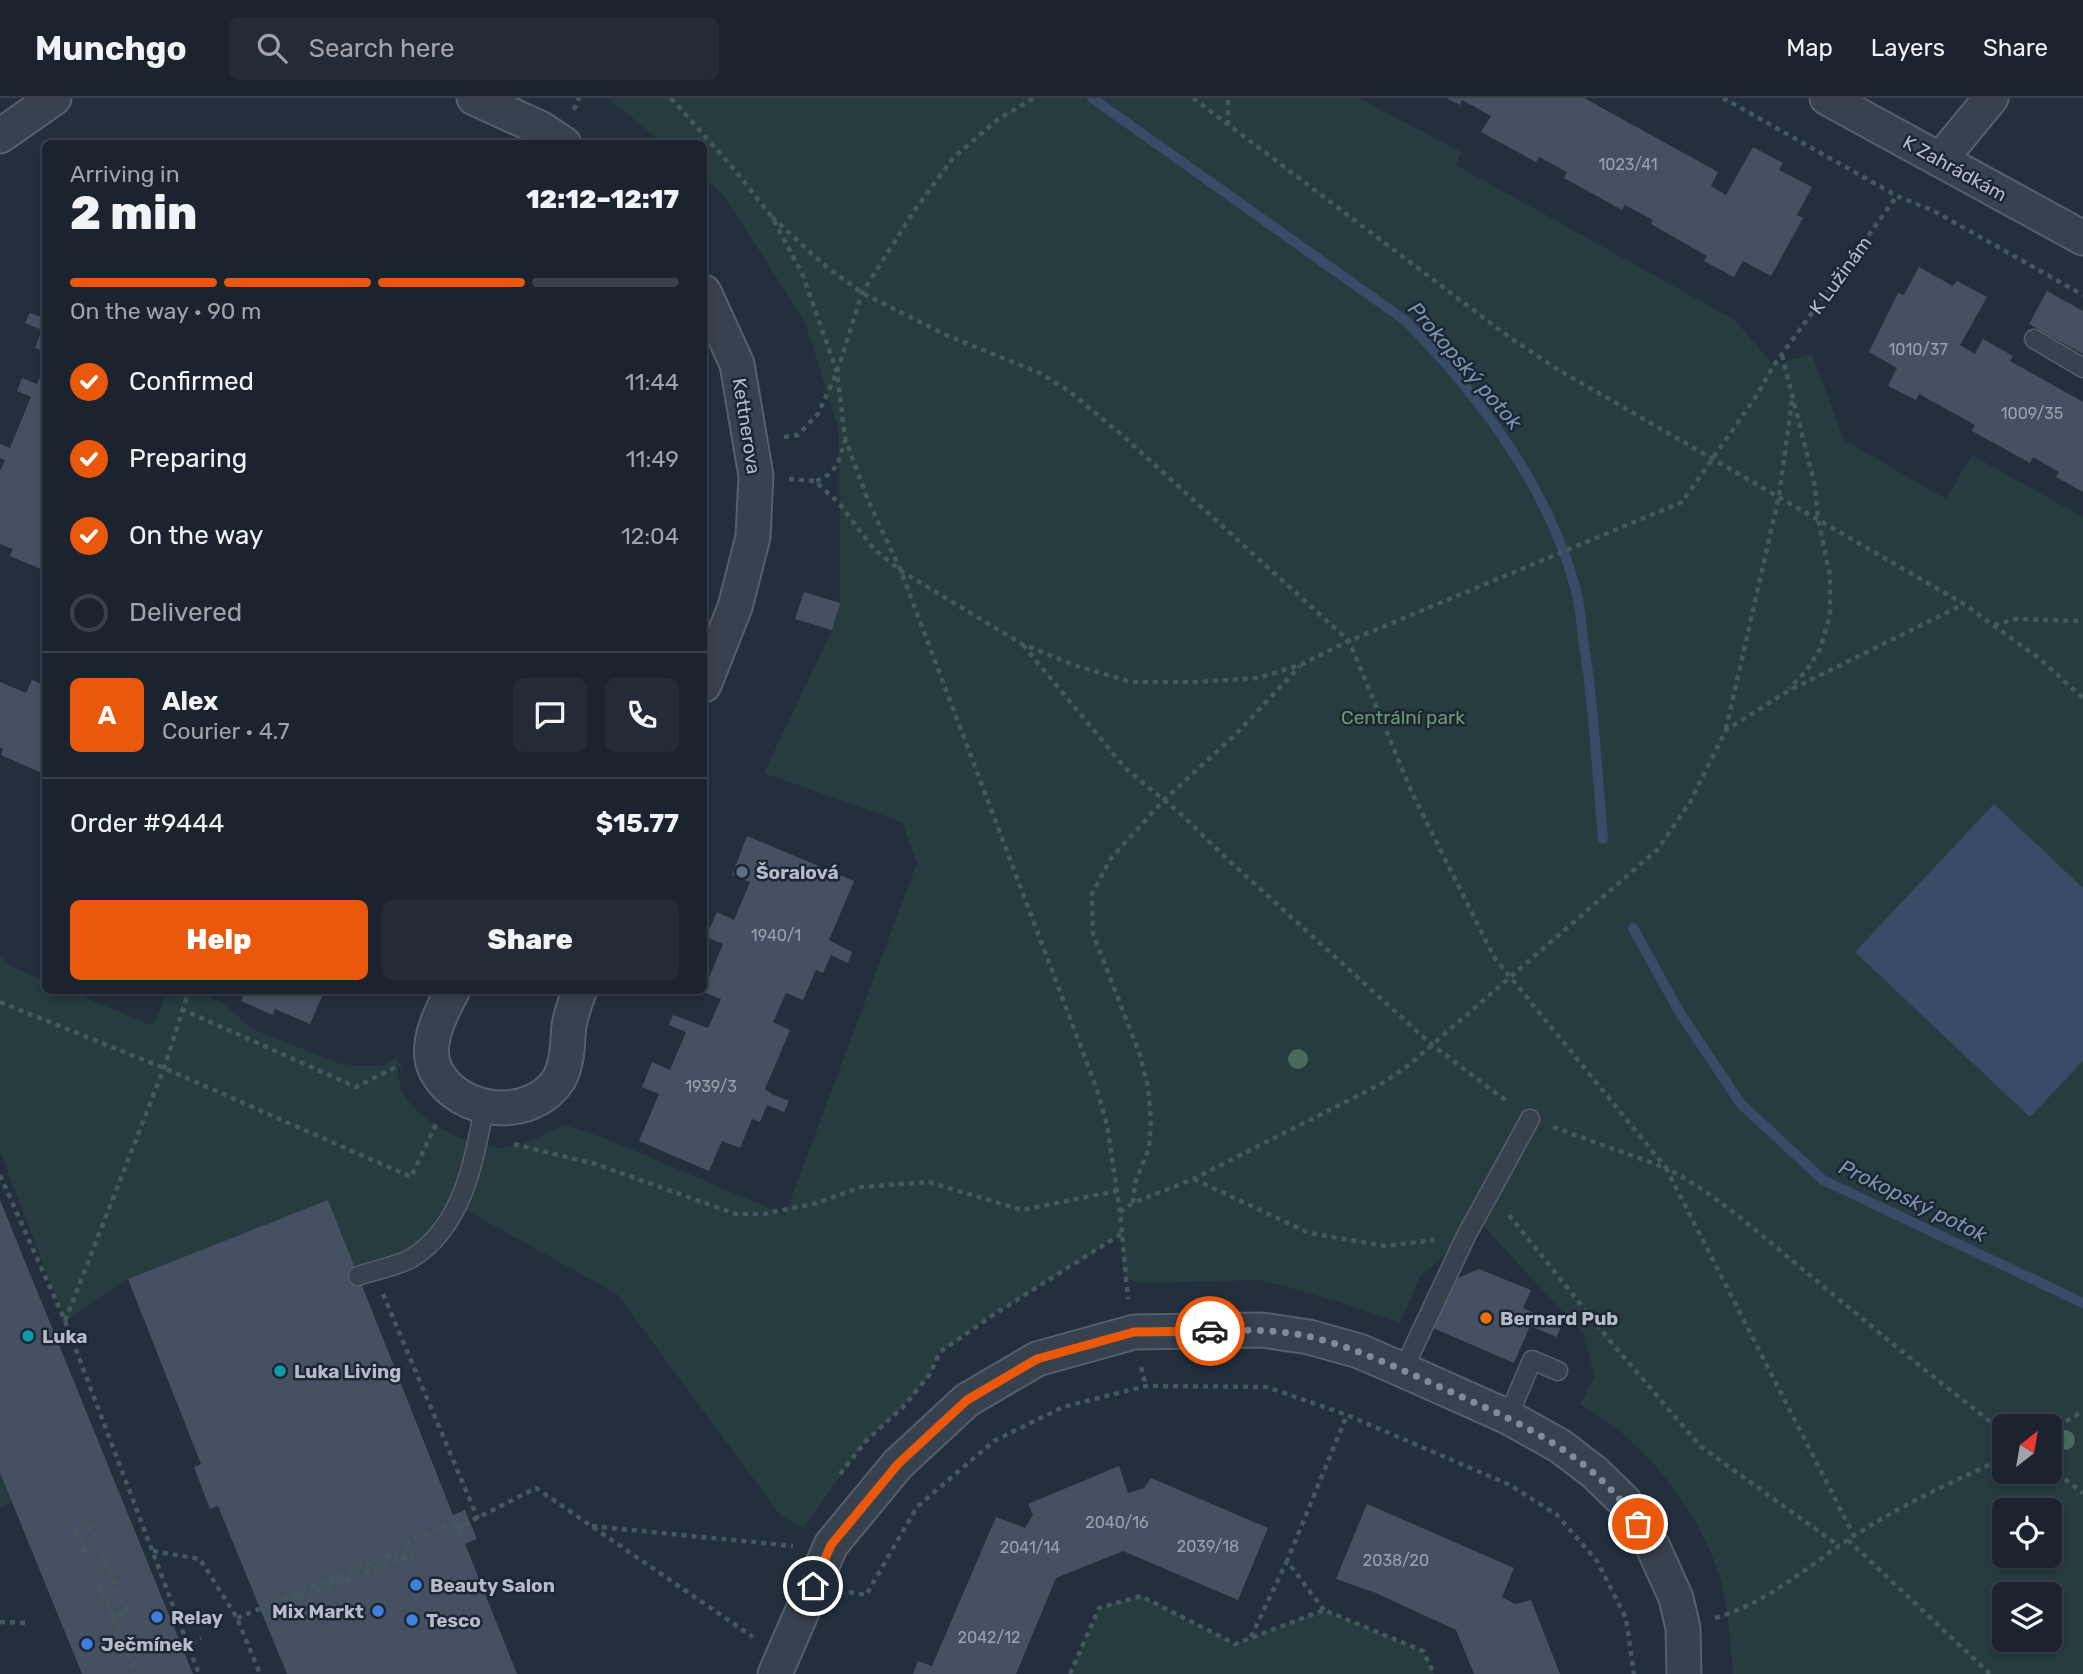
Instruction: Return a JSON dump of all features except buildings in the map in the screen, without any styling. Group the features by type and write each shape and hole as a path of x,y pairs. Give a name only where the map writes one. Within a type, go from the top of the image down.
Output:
{"street":[{"path":"0,136 54,98"},
{"path":"474,98 540,128 558,140"},
{"name":"K Zahrádkám","path":"1827,98 2083,238"},
{"path":"1940,160 1990,98"},
{"name":"Kettnerova","path":"707,299 737,364 756,476 753,537 735,607 707,677"},
{"path":"451,994 437,1019 432,1049 435,1070 451,1090 470,1102 482,1121 544,1095 559,1078 567,1054 574,1006 578,994"},
{"path":"780,1661 831,1545 898,1464 967,1400 1037,1359 1134,1332 1262,1330 1309,1337 1359,1352 1403,1370 1508,1417 1560,1446 1594,1472 1624,1501 1653,1547 1676,1598 1683,1628 1684,1674"}],"lane":[{"path":"2034,339 2083,368"},
{"path":"1403,1370 1466,1236 1530,1119"},
{"path":"366,1273 409,1259 436,1237 458,1205 482,1121"},
{"path":"1508,1417 1532,1360 1558,1371"}],"path":[{"path":"671,98 772,217 823,264 862,293 946,335 1040,373 1069,391 1124,436 1349,641 1413,794 1494,957 1666,1168 1854,1536"},
{"path":"750,442 798,435 818,414 837,372 862,293 914,211 953,158 997,120 1034,98"},
{"path":"1193,98 1509,337 1557,369 1964,604 2040,659 2083,698"},
{"path":"1228,98 1228,125"},
{"path":"1723,98 1897,196 1934,211 2083,295"},
{"name":"K Lužinám","path":"1300,665 1349,641 1682,502 1782,354 1897,196"},
{"path":"772,217 802,273 837,372 845,438 867,498 901,571 1097,1087 1107,1125 1120,1212 1128,1304"},
{"path":"1782,354 1815,486 1818,519 1830,576 1830,615 1820,649 1807,670 1787,691"},
{"path":"1120,1212 1133,1203 1193,1179 1381,1084 1410,1064 1658,849 1690,802 1726,730 1779,496 1792,399"},
{"path":"756,476 815,481 829,477 838,464 845,438"},
{"path":"815,481 839,503 873,548 901,571 1022,644 1074,665 1131,682 1258,678 1300,665"},
{"path":"1726,730 1787,691 1964,604"},
{"path":"1994,625 2016,619 2083,621"},
{"path":"1022,644 1125,768 1164,800 1431,1044 1530,1119 1666,1168 1686,1178 1992,1423"},
{"path":"1133,1203 1135,1183 1149,1148 1152,1120 1140,1055 1093,934 1092,894 1111,858 1164,800 1236,734 1300,665"},
{"path":"65,1321 163,1068 187,994"},
{"path":"0,1002 163,1068 411,1177 451,1090"},
{"path":"181,1009 356,1087 432,1049"},
{"path":"482,1121 736,1214 763,1214 814,1204 861,1187 929,1182 1022,1210 1116,1191"},
{"path":"0,1175 65,1321 199,1674"},
{"path":"1193,1179 1309,1233 1385,1246 1466,1236"},
{"path":"1490,1192 1611,1342 1700,1446 1839,1546"},
{"path":"904,1406 930,1374 940,1352 1121,1234"},
{"path":"366,1273 478,1519"},
{"path":"866,1595 918,1507 994,1441 1063,1407 1146,1386 1267,1387 1347,1415 1510,1485 1557,1516 1597,1561 1626,1618 1634,1674"},
{"path":"2062,1424 2083,1410"},
{"path":"1251,1637 1287,1562 1347,1415"},
{"path":"1683,1628 1731,1614 1766,1598 1885,1516 1992,1464"},
{"path":"2062,1477 2083,1493"},
{"path":"237,1618 410,1547 408,1541 458,1521 463,1532 457,1532 478,1519 536,1488 758,1640 780,1661"},
{"path":"90,1524 127,1612 113,1618"},
{"path":"590,1525 793,1546"},
{"path":"76,1529 136,1674"},
{"path":"1848,1540 1990,1674"},
{"path":"152,1551 200,1559 237,1618 260,1674"},
{"path":"262,1613 414,1554"},
{"path":"1287,1562 1324,1610 1423,1651 1434,1674"},
{"path":"1070,1674 1100,1608 1141,1596 1235,1644 1324,1610"},
{"path":"0,1622 27,1623"},
{"path":"182,1647 201,1639"}],"green space":[{"name":"Centrální park","path":"608,98 1359,98 1461,152 1456,165 1735,320 1773,365 1812,354 1844,440 1946,499 1972,455 2083,517 2083,888 1994,805 2031,1116 2083,1061 2083,1674 1733,1674 1725,1599 1719,1576 1699,1528 1652,1462 1616,1428 1580,1404 1594,1377 1584,1335 1478,1220 1463,1240 1421,1275 1400,1323 1337,1301 1261,1280 1139,1283 1124,1278 1121,1235 990,1317 940,1352 930,1374 904,1406 866,1441 803,1528 781,1516 617,1294 459,1206 437,1239 358,1276 327,1201 128,1279 65,1321 0,1151 0,954 10,966 42,980 42,994 76,994 153,1026 167,994 202,994 223,1003 252,1029 338,1063 383,1066 397,1057 401,1089 409,1102 434,1124 467,1141 500,1148 515,1146 565,1125 607,1139 785,1215 917,863 902,822 764,773 832,630 840,603 839,431 805,322 724,196 707,181 707,140 659,140"},
{"path":"0,1473 12,1502 0,1508"},
{"path":"1141,1596 1235,1644 1324,1610 1423,1651 1434,1674 1070,1674 1099,1608"}],"water":[{"path":"1994,804 2083,888 2083,1061 2030,1117 1855,952"}],"waterway":[{"name":"Prokopský potok","path":"1092,98 1406,321 1459,379 1507,444 1547,513 1563,549 1577,593 1590,689 1603,839"},
{"name":"Prokopský potok","path":"1633,928 1680,1013 1741,1104 1823,1180 2083,1303"}],"way so far":[{"path":"1210,1331 1262,1330 1309,1337 1359,1352 1508,1417 1560,1446 1594,1472 1624,1501 1638,1524"}],"place":[{"name":"Šoralová","path":"742,872"},
{"name":"Bernard Pub","path":"1486,1318"},
{"name":"Luka","path":"28,1336"},
{"name":"Luka Living","path":"280,1371"},
{"name":"Beauty Salon","path":"416,1585"},
{"name":"Mix Markt","path":"378,1611"},
{"name":"Relay","path":"157,1617"},
{"name":"Tesco","path":"412,1620"},
{"name":"Ječmínek","path":"87,1644"}],"route":[{"path":"813,1586 831,1545 898,1464 967,1400 1037,1359 1134,1332 1210,1331"}]}
